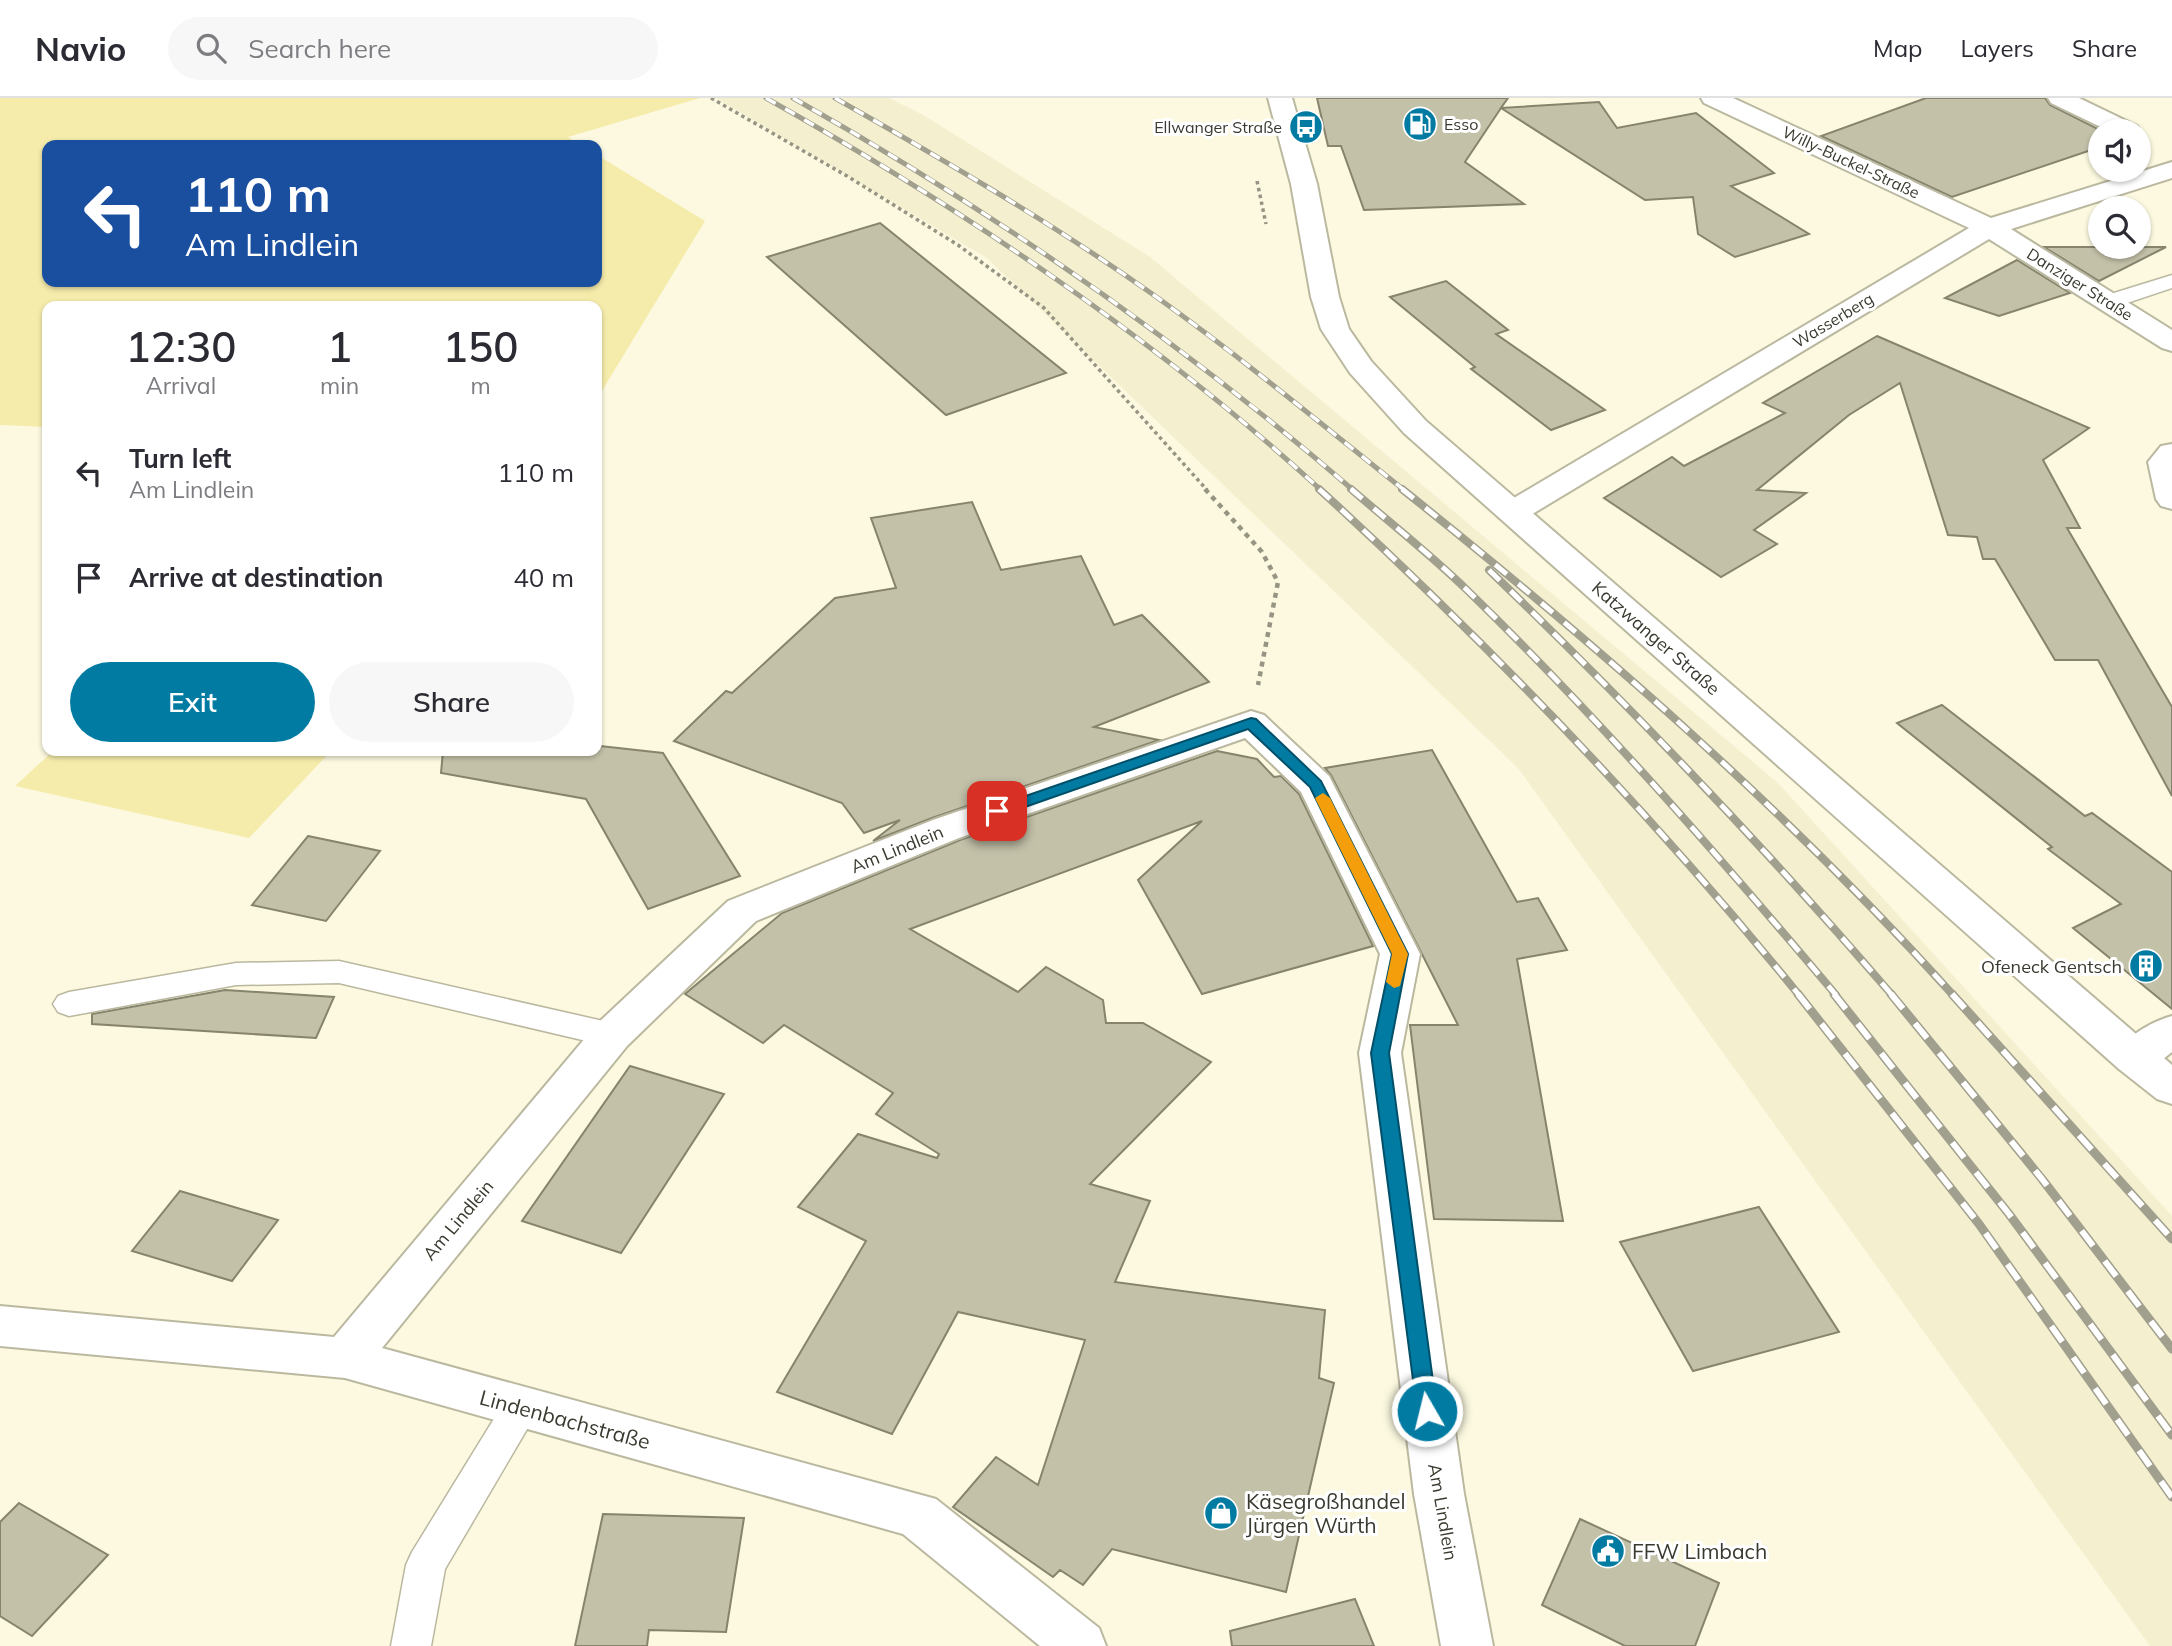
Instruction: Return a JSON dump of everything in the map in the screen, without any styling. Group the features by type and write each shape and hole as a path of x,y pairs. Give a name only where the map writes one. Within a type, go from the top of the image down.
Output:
{"street":[{"name":"Katzwanger Straße","path":"1280,98 1304,184 1325,297 1335,329 1360,367 1415,427 2134,1058 2172,1088"},
{"name":"Willy-Buckel-Straße","path":"1713,98 1989,226"},
{"name":"Wasserberg","path":"2060,98 2154,146"},
{"name":"Wasserberg","path":"1513,512 1989,226 2154,146"},
{"name":"Danziger Straße","path":"1989,226 2172,342"},
{"path":"2172,453 2164,462 2172,499"},
{"name":"Am Lindlein","path":"345,1358 612,1035 741,911 946,829 1251,723 1316,785 1400,954 1380,1053 1438,1494 1467,1646"},
{"path":"2134,1058 2172,1031"},
{"name":"Lindenbachstraße","path":"0,1326 345,1358 918,1515 1080,1646"}],"lane":[{"path":"2109,302 2172,281"},
{"path":"69,1004 236,974 339,972 612,1035"},
{"path":"411,1646 426,1565 521,1407"}],"path":[{"path":"711,98 847,176 958,245 1044,308 1262,552 1278,582 1251,723"}],"shaded area":[{"path":"0,98 700,98 568,137 573,140 42,140 42,287 602,287 602,158 705,221 602,391 602,301 42,301 42,427 0,425"},
{"path":"716,98 889,98 925,116 1150,257 1778,783 2172,1216 2172,1646 2150,1646 1518,768 987,258"},
{"path":"48,756 326,756 249,838 15,786"}],"building":[{"path":"1317,98 1508,98 1465,162 1524,204 1364,210 1341,146 1328,146"},
{"path":"1926,98 2045,98 2050,105 2088,124 2088,151 1952,197 1821,136"},
{"path":"1599,102 1617,128 1696,113 1774,173 1731,186 1809,234 1735,257 1698,234 1693,197 1645,200 1501,108"},
{"path":"880,223 1066,373 946,415 767,257"},
{"path":"2044,247 2088,247 2088,259 2142,259 2099,281"},
{"path":"2151,247 2166,247 2151,255"},
{"path":"2017,260 2070,293 1999,316 1945,298"},
{"path":"1446,281 1508,330 1496,334 1605,410 1551,430 1471,369 1475,367 1390,297"},
{"path":"1877,336 2089,428 2043,460 2080,528 2067,528 2172,707 2172,796 2098,660 2055,660 1995,559 1983,559 1977,537 1948,535 1900,383 1849,415 1757,490 1806,493 1754,530 1777,544 1721,577 1604,498 1672,457 1684,466 1785,413 1763,403"},
{"path":"972,502 1001,570 1081,556 1114,625 1142,615 1209,682 1094,727 1159,740 873,841 900,820 864,833 842,803 674,741 726,691 732,693 835,598 896,588 871,518"},
{"path":"1942,705 2085,816 2092,813 2172,872 2172,1009 2073,928 2121,904 2048,849 2052,847 1897,723"},
{"path":"602,746 663,753 740,876 648,909 586,799 441,773 443,756 602,756"},
{"path":"1432,750 1517,902 1538,898 1567,950 1517,959 1563,1221 1434,1219 1410,1025 1458,1025 1331,775 1325,768"},
{"path":"1217,751 1257,759 1274,777 1281,776 1299,794 1373,946 1202,994 1138,880 1202,821 910,929 1018,992 1046,967 1103,1000 1106,1023 1143,1023 1211,1062 1090,1184 1150,1201 1115,1282 1325,1310 1319,1378 1334,1383 1286,1592 1112,1549 1083,1585 1060,1570 1053,1577 953,1507 996,1457 1038,1485 1085,1340 958,1312 892,1434 777,1392 866,1241 798,1207 858,1134 937,1158 939,1154 876,1114 893,1093 784,1025 763,1043 685,994 782,913 960,840"},
{"path":"308,836 380,851 326,921 252,905"},
{"path":"225,990 334,997 316,1038 92,1024 92,1014"},
{"path":"630,1066 724,1094 621,1253 522,1221"},
{"path":"180,1191 278,1220 232,1281 132,1251"},
{"path":"1759,1207 1839,1332 1693,1371 1620,1242"},
{"path":"19,1503 108,1555 32,1636 0,1616 0,1522"},
{"path":"603,1514 744,1518 726,1632 649,1630 647,1646 575,1646"},
{"name":"FFW Limbach","path":"1580,1519 1719,1583 1695,1646 1625,1646 1542,1605"},
{"path":"1355,1599 1374,1646 1232,1646 1230,1631"}],"railway":[{"path":"766,98 913,185 1055,278 1191,380 1321,490"},
{"path":"793,98 940,186 1083,280 1220,381 1353,490"},
{"path":"835,98 1033,215 1148,291 1246,364 1404,490"},
{"path":"1319,489 1446,609 1568,733 1686,862 1799,995"},
{"path":"1351,489 1453,577 1563,687 1702,839 1836,995"},
{"path":"1402,489 1546,607 1688,730 1824,859 1953,995"},
{"path":"1489,570 1695,778 1795,885 1892,995"},
{"path":"1798,994 1979,1224 2172,1497"},
{"path":"1834,994 2009,1214 2172,1435"},
{"path":"1891,994 2042,1179 2172,1349"},
{"path":"1952,994 2172,1239"}],"slow traffic":[{"path":"1323,798 1400,954 1394,982"}],"place":[{"name":"Esso","path":"1420,124"},
{"name":"Ellwanger Straße","path":"1306,127"},
{"name":"Ofeneck Gentsch","path":"2146,966"},
{"name":"Käsegroßhandel Jürgen Würth","path":"1221,1513"},
{"name":"FFW Limbach","path":"1608,1551"}],"route":[{"path":"997,811 1251,723 1316,785 1400,954 1380,1053 1427,1411"}]}
